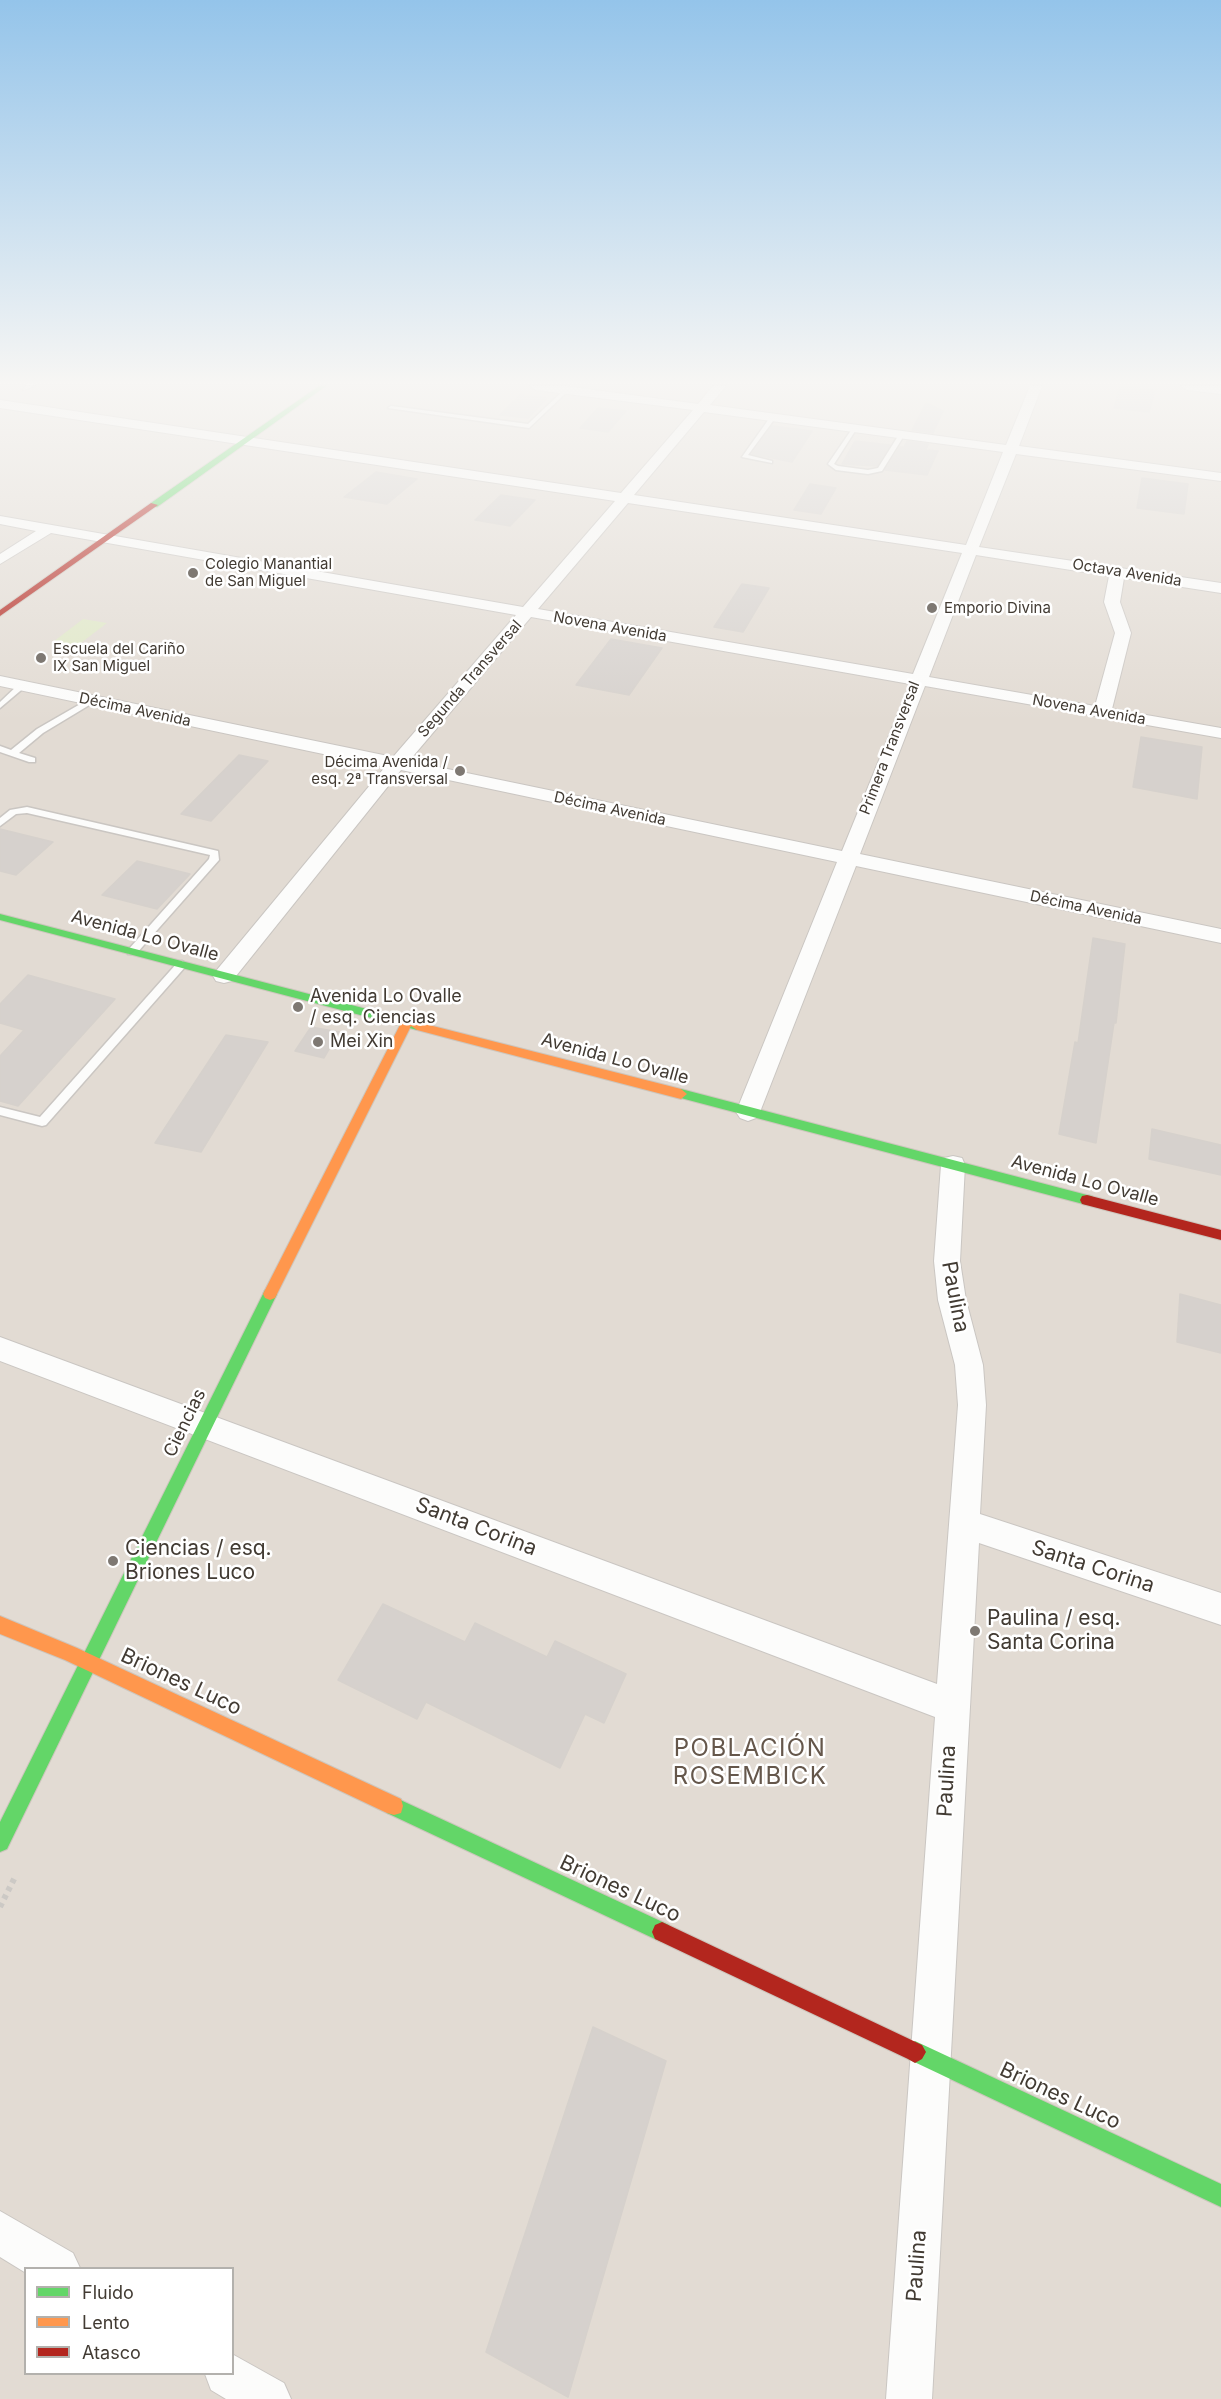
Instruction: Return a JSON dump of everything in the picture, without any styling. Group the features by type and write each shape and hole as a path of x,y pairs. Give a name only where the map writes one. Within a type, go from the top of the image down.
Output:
{"street":[{"path":"0,614 164,498"},
{"name":"Octava Avenida","path":"625,498 1221,588"},
{"name":"Segunda Transversal","path":"224,976 396,765 625,498"},
{"name":"Primera Transversal","path":"748,1112 989,498"},
{"name":"Novena Avenida","path":"0,520 1221,734"},
{"path":"0,560 48,529"},
{"path":"1102,713 1123,633 1112,602 1117,572"},
{"name":"Décima Avenida","path":"0,681 1221,936"},
{"name":"Avenida Lo Ovalle","path":"0,917 1221,1235"},
{"name":"Ciencias","path":"0,1842 204,1425 407,1023"},
{"name":"Paulina","path":"909,2399 951,1706 965,1524 971,1395 969,1365 952,1300 947,1261 953,1165"},
{"name":"Santa Corina","path":"0,1349 951,1706"},
{"name":"Santa Corina","path":"965,1524 1221,1609"},
{"name":"Briones Luco","path":"0,1625 88,1662 1221,2196"},
{"path":"0,2232 56,2267"},
{"path":"230,2375 268,2399"}],"lane":[{"path":"0,706 22,686"},
{"path":"14,752 53,722 92,700"},
{"path":"0,749 32,760"},
{"path":"0,822 13,812 27,810 215,853 214,860 132,952"},
{"path":"0,1112 42,1122 182,964"}],"shaded area":[{"path":"0,498 1221,498 1221,2399 0,2399"}],"green space":[{"path":"83,619 107,623 77,646 53,642"}],"building":[{"path":"350,498 394,498 387,504"},
{"path":"498,498 535,500 510,526 475,520"},
{"path":"801,498 830,498 821,514 794,510"},
{"path":"1139,498 1186,498 1184,514 1137,508"},
{"path":"742,584 769,588 743,632 714,627"},
{"path":"611,639 662,648 629,695 576,685"},
{"path":"1141,737 1202,747 1197,799 1133,787"},
{"path":"239,755 268,761 211,821 181,814"},
{"path":"0,829 53,842 16,875 0,871"},
{"path":"137,861 190,874 157,909 102,895"},
{"path":"1093,938 1125,944 1116,1023 1114,1023 1096,1143 1059,1134 1075,1042 1078,1043"},
{"path":"28,975 115,999 18,1106 0,1101 0,1056 24,1030 0,1023 0,1004"},
{"name":"Mei Xin","path":"311,1027 339,1032 324,1058 295,1051"},
{"path":"226,1035 268,1042 201,1152 155,1143"},
{"path":"1152,1129 1221,1145 1221,1175 1149,1159"},
{"path":"1180,1294 1221,1305 1221,1353 1177,1342"},
{"path":"383,1604 465,1642 475,1623 547,1657 555,1641 626,1674 604,1723 585,1714 560,1768 426,1702 417,1719 338,1680"},
{"path":"593,2027 666,2061 568,2397 486,2352"}],"traffic: fast":[{"path":"154,505 164,498"},
{"path":"0,917 417,1026"},
{"path":"681,1094 1087,1200"},
{"path":"0,1842 270,1294"},
{"path":"394,1806 662,1932"},
{"path":"915,2052 1221,2196"}],"traffic: slow":[{"path":"270,1294 407,1023"},
{"path":"417,1026 681,1094"},
{"path":"0,1625 71,1654 394,1806"}],"traffic: jam":[{"path":"0,614 154,505"},
{"path":"1087,1200 1221,1235"},
{"path":"662,1932 915,2052"}],"place":[{"name":"Colegio Manantial de San Miguel","path":"193,573"},
{"name":"Emporio Divina","path":"932,608"},
{"name":"Escuela del Cariño IX San Miguel","path":"41,658"},
{"name":"Décima Avenida / esq. 2ª Transversal","path":"460,771"},
{"name":"Avenida Lo Ovalle / esq. Ciencias","path":"298,1007"},
{"name":"Mei Xin","path":"318,1042"},
{"name":"Ciencias / esq. Briones Luco","path":"113,1561"},
{"name":"Paulina / esq. Santa Corina","path":"975,1631"}],"district":[{"name":"POBLACIÓN ROSEMBICK","path":"750,1763"}]}
